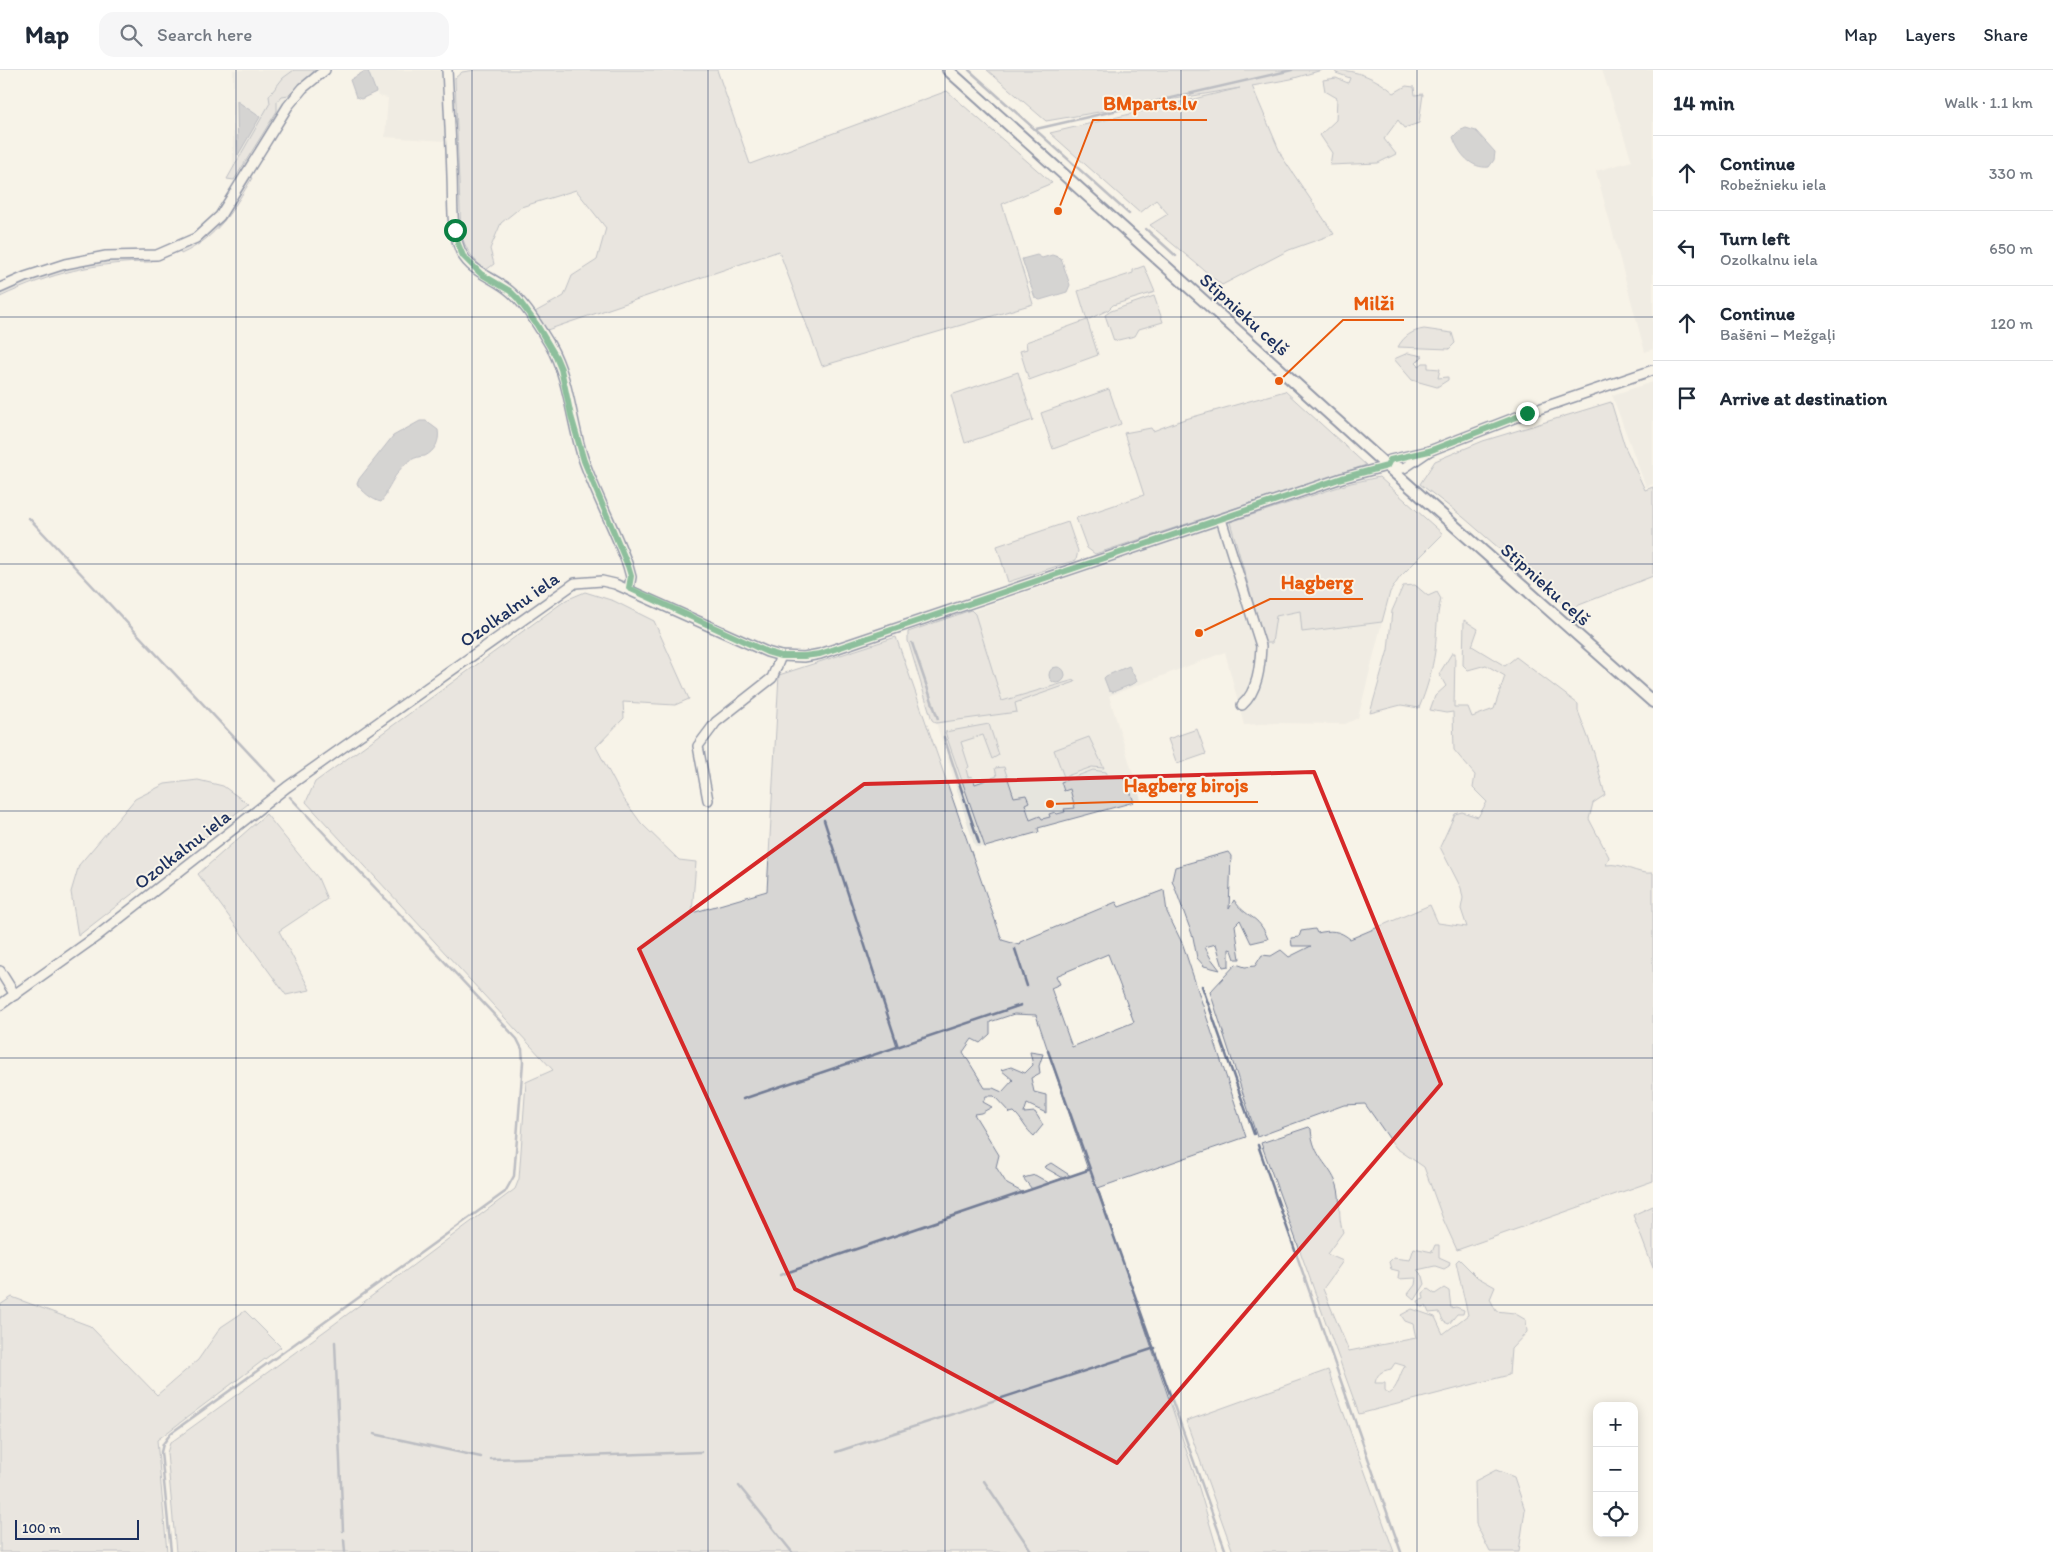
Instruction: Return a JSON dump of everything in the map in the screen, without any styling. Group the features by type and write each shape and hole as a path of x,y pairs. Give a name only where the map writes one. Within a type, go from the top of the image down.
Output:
{"main road":[{"name":"Stīpnieku ceļš","path":"948,70 1387,466 1653,702"}],"street":[{"path":"0,288 25,277 64,264 106,256 158,255 196,238 220,216 288,106 303,88 325,70"},
{"path":"447,70 454,211 458,244 470,264 481,274 510,291 518,299 537,325 556,357 561,369 571,416 584,461 628,566 631,576 629,588"},
{"name":"Ozolkalnu iela","path":"0,1005 97,936 286,787 575,583 588,580 602,581 629,588 734,637 781,656 820,654 1342,478 1387,466 1390,460 1429,451 1527,413 1653,370"},
{"path":"1221,519 1261,646 1260,664 1252,696 1242,705"},
{"path":"708,800 698,746 716,722 772,678 781,656"},
{"path":"0,971 15,995"}],"highlighted area":[{"path":"1314,772 1441,1084 1117,1463 795,1289 639,949 864,784"}],"shaded area":[{"path":"233,70 318,70 288,97 239,176 233,167"},
{"path":"294,70 315,70 289,95 282,96 277,102 277,111 234,180 227,179 270,103 269,96 283,78"},
{"path":"368,70 441,70 446,141 385,137 388,98 378,96"},
{"path":"475,70 717,70 750,164 947,91 1052,183 1002,204 1033,304 822,366 779,251 547,330 535,312 564,296 572,276 597,260 606,228 576,190 521,207 501,223 490,249 494,264 486,270 477,262 465,245 461,234 455,78 462,72"},
{"path":"987,70 1322,70 1291,79 1252,86 1282,157 1334,234 1289,250 1222,285 1150,225 1168,214 1156,200 1140,213 1050,133 1240,88 1046,121"},
{"path":"1335,70 1351,71 1366,76 1381,83 1394,93 1406,86 1414,87 1415,95 1423,94 1419,123 1404,128 1398,120 1384,139 1396,154 1378,163 1330,165 1332,153 1320,135 1336,120 1337,98 1325,91 1323,80 1336,78 1348,83 1350,78 1336,73"},
{"path":"1602,70 1653,70 1653,349 1645,352 1596,171 1632,161"},
{"path":"368,71 376,92 361,99 356,97 350,80"},
{"path":"237,101 260,117 238,155"},
{"path":"1466,128 1476,131 1495,152 1494,160 1489,167 1477,166 1471,163 1459,149 1453,137 1459,131"},
{"path":"249,176 252,178 223,222 205,240 181,254 180,250 203,236 220,219"},
{"path":"1037,255 1042,258 1052,255 1061,258 1070,285 1067,292 1040,300 1035,298 1022,259"},
{"path":"151,258 151,262 111,264 74,270 37,281 0,297 0,293 55,272 111,261"},
{"path":"1144,266 1155,292 1113,305 1108,310 1087,320 1078,291 1133,273 1133,270"},
{"path":"1154,296 1163,322 1139,329 1135,336 1114,341 1105,315 1111,311"},
{"path":"1087,320 1098,355 1029,380 1020,351 1027,349 1026,342"},
{"path":"1424,329 1452,333 1455,343 1449,349 1398,347 1409,335"},
{"path":"1408,353 1423,356 1416,363 1419,366 1423,363 1428,363 1428,368 1440,369 1438,378 1448,377 1448,380 1437,387 1412,380 1394,359"},
{"path":"1018,372 1033,420 965,443 951,395"},
{"path":"1653,382 1653,484 1646,487 1612,395"},
{"path":"1109,389 1121,424 1053,449 1041,413"},
{"path":"1285,391 1366,465 1095,554 1087,548 1076,518 1144,495 1124,433 1151,428 1153,431 1182,420"},
{"path":"1611,402 1625,447 1645,490 1653,487 1653,576 1569,609 1463,517 1420,484 1435,461 1483,441"},
{"path":"420,421 426,421 438,430 438,438 434,448 429,454 411,460 401,468 381,502 364,492 357,484 359,479 393,436"},
{"path":"1379,477 1443,534 1400,577 1390,592 1382,622 1302,632 1300,611 1276,616 1272,643 1265,643 1230,522 1351,483"},
{"path":"1068,522 1078,551 1076,560 1008,582 997,546"},
{"path":"1230,522 1265,643 1272,642 1276,616 1300,611 1302,632 1382,622 1358,718 1345,724 1275,723 1244,725 1225,652 1109,696 1141,800 1038,828 1039,832 985,847 977,847 974,844 908,633"},
{"path":"1415,585 1428,596 1437,592 1441,599 1437,619 1434,658 1429,680 1419,708 1401,705 1370,713 1388,650 1392,611 1403,586"},
{"path":"585,592 614,601 654,621 689,699 675,705 623,702 624,718 596,747 623,798 641,823 679,860 696,862 692,913 767,891 779,675 896,637 1002,940 1019,945 1020,942 1116,902 1119,907 1164,890 1167,912 1183,945 1246,1137 1098,1188 1199,1488 1218,1552 176,1552 167,1453 170,1443 333,1325 515,1189 519,1179 526,1082 553,1070 306,802 315,782 566,600","holes":["1108,954 1134,1022 1072,1047 1051,988 1060,984 1056,976","1014,1014 1036,1015 1088,1170 1071,1176 1051,1163 1044,1167 1063,1178 1049,1183 1035,1175 1023,1178 1032,1189 1022,1192 1007,1184 996,1167 999,1155 974,1114 981,1113 992,1107 983,1102 986,1096 994,1096 1010,1113 1014,1112 1034,1136 1043,1125 1035,1112 1024,1113 1027,1104 1046,1113 1046,1095 1034,1092 1031,1078 1040,1073 1039,1066 1043,1054 1030,1052 1033,1065 1025,1073 1011,1067 1001,1070 1013,1080 1002,1092 993,1088 985,1088 963,1052 972,1039 980,1043 990,1034 990,1022"]},
{"path":"971,610 975,614 1002,701 1074,680 1075,682 1015,703 1017,712 936,723 932,720 908,641 908,632"},
{"path":"1464,620 1478,629 1472,646 1505,666 1516,657 1578,704 1578,711 1594,753 1605,795 1593,803 1589,819 1609,857 1606,865 1618,865 1641,872 1653,873 1653,1181 1457,1250 1443,1219 1424,1167 1396,1148 1365,1104 1344,1105 1257,1137 1210,992 1236,964 1245,967 1255,966 1262,955 1271,956 1281,950 1289,957 1311,946 1292,946 1291,938 1299,937 1301,931 1315,929 1317,933 1335,931 1350,939 1430,905 1438,923 1467,927 1461,909 1463,898 1461,888 1440,847 1455,814 1462,812 1478,817 1487,802 1473,788 1475,775 1454,750 1453,712 1446,713 1430,710 1435,696 1446,686 1439,674 1452,653 1455,653 1454,707 1468,707 1472,717 1494,709 1505,676 1486,665 1468,670 1463,665"},
{"path":"1129,666 1137,681 1113,692 1109,691 1104,678"},
{"path":"1057,667 1065,675 1057,683 1049,675"},
{"path":"989,724 999,755 992,759 983,735 961,742 969,767 966,769 968,777 972,776 975,784 997,776 995,768 1004,767 1014,797 1026,795 1029,802 1025,804 1030,820 1040,816 1042,819 1050,817 1049,814 1055,812 1057,814 1065,812 1064,809 1075,808 1070,789 1064,791 1061,782 1093,770 1106,772 1109,777 1122,777 1127,783 1134,802 1038,828 1039,832 985,847 945,732"},
{"path":"1197,729 1206,754 1177,764 1168,739"},
{"path":"1089,737 1104,768 1092,767 1064,777 1054,750"},
{"path":"198,780 223,786 248,804 78,936 71,892 79,865 135,799 165,784"},
{"path":"266,814 318,878 327,899 279,931 310,990 286,995 198,874"},
{"path":"1228,852 1231,856 1229,909 1234,900 1238,906 1256,920 1268,939 1251,943 1240,920 1235,925 1240,959 1235,959 1232,950 1229,949 1229,966 1223,967 1216,944 1205,947 1220,970 1204,966 1197,958 1193,937 1172,880 1175,867"},
{"path":"1309,1127 1318,1154 1334,1177 1339,1197 1340,1220 1343,1232 1327,1254 1343,1261 1323,1289 1349,1351 1416,1338 1413,1324 1405,1321 1401,1315 1412,1309 1435,1317 1443,1334 1468,1315 1456,1262 1459,1259 1477,1277 1495,1287 1490,1299 1496,1311 1514,1313 1526,1320 1527,1332 1511,1349 1509,1375 1359,1414 1261,1143","holes":["1395,1363 1405,1366 1396,1385 1388,1394 1385,1390 1385,1383 1375,1383 1380,1373 1391,1369"]},
{"path":"1653,1206 1653,1268 1633,1215"},
{"path":"1435,1245 1439,1245 1439,1257 1450,1262 1449,1266 1444,1269 1435,1266 1417,1270 1423,1276 1425,1284 1415,1300 1408,1294 1415,1285 1416,1278 1398,1279 1399,1271 1391,1269 1389,1262 1393,1258 1410,1260 1414,1248 1432,1252"},
{"path":"1444,1288 1449,1291 1451,1308 1456,1307 1464,1310 1463,1314 1457,1314 1449,1324 1444,1322 1439,1312 1429,1313 1426,1306 1421,1307 1418,1301 1424,1299 1423,1293 1428,1289 1435,1294"},
{"path":"12,1297 90,1326 157,1395 198,1360 221,1327 245,1311 281,1347 157,1440 167,1552 0,1552 0,1305"},
{"path":"1328,1370 1394,1552 1233,1552 1186,1421"},
{"path":"1496,1470 1514,1477 1525,1510 1519,1552 1490,1552 1476,1524 1475,1481"}],"waterway":[{"path":"969,70 1129,214"},
{"path":"1036,129 1292,70"},
{"path":"1146,229 1176,256"},
{"path":"29,518 275,781"},
{"path":"912,643 938,719"},
{"path":"944,737 979,843"},
{"path":"171,1552 161,1452 163,1444 171,1433 505,1192 514,1176 523,1062 522,1049 517,1039 290,797"},
{"path":"824,820 898,1047"},
{"path":"1015,949 1027,986"},
{"path":"1202,986 1254,1134"},
{"path":"743,1099 1021,1005"},
{"path":"1048,1051 1226,1552"},
{"path":"1258,1145 1401,1552"},
{"path":"780,1275 1088,1170"},
{"path":"335,1342 343,1531"},
{"path":"836,1452 1155,1348"},
{"path":"374,1434 481,1457"},
{"path":"491,1459 701,1452"},
{"path":"984,1481 1032,1552"},
{"path":"739,1486 792,1552"},
{"path":"344,1540 345,1552"}],"place":[{"name":"BMparts.lv","path":"1058,211"},
{"name":"Milži","path":"1279,381"},
{"name":"Hagberg","path":"1199,633"},
{"name":"Hagberg birojs","path":"1050,804"}],"route":[{"path":"455,230 463,256 481,274 510,291 518,299 537,325 556,357 561,369 571,416 584,461 628,566 631,576 629,588 726,634 781,656 820,654 1342,478 1387,466 1390,460 1429,451 1527,413"}]}
